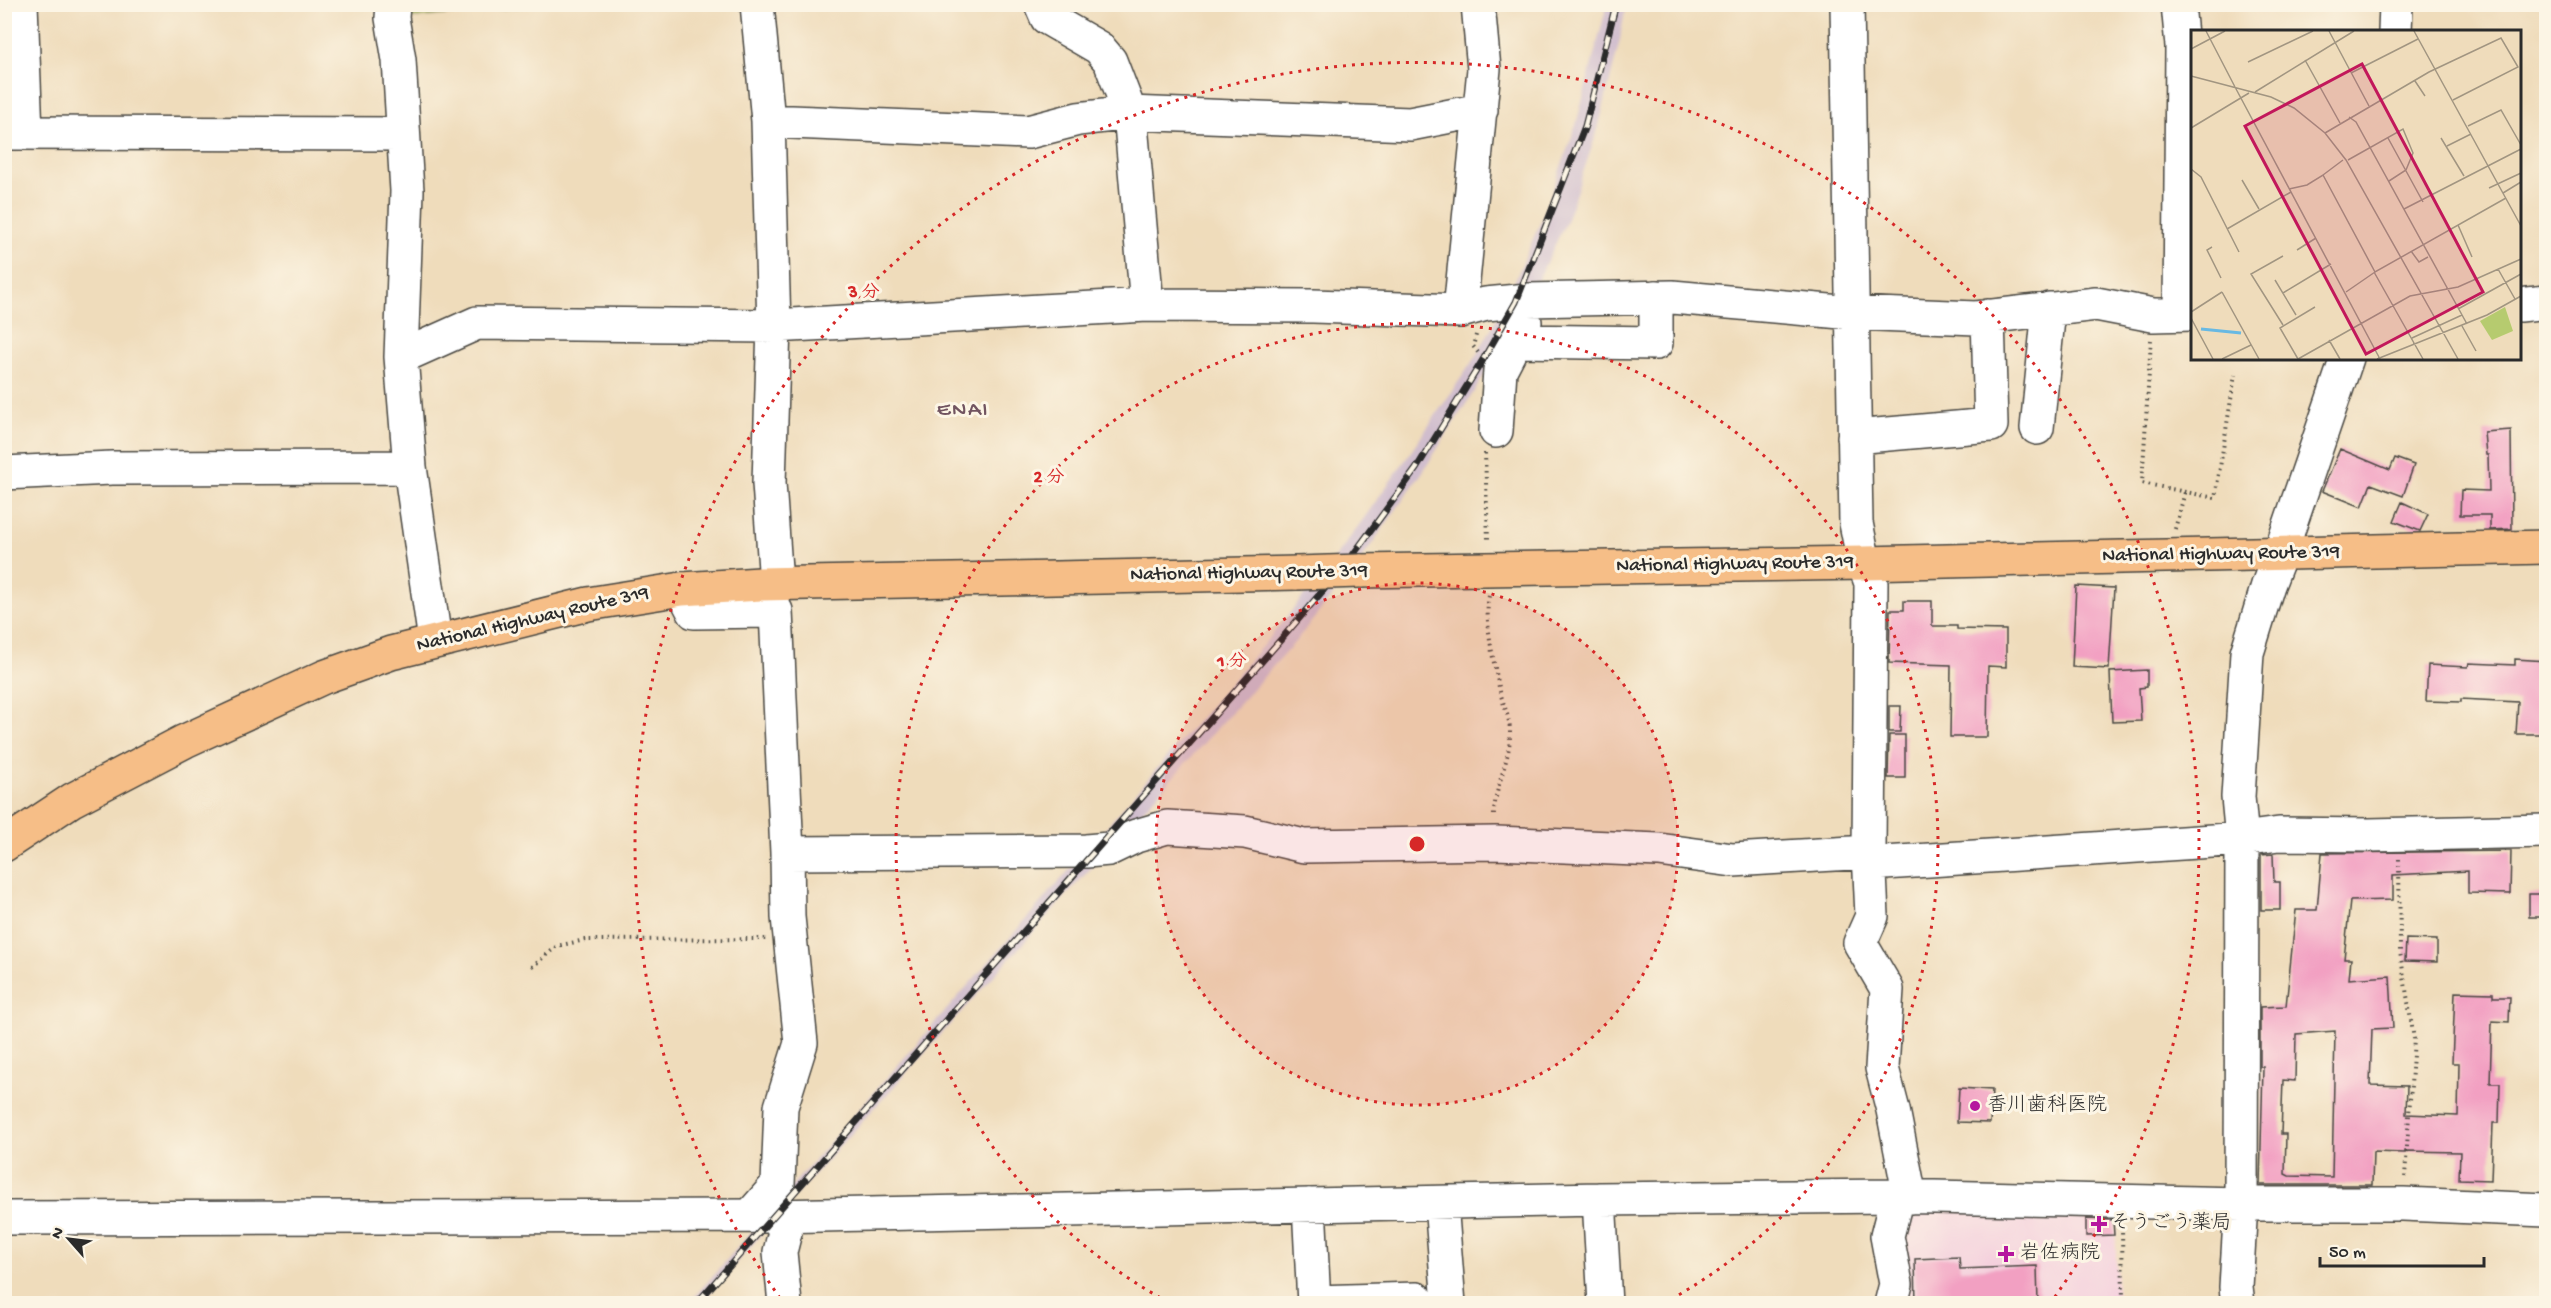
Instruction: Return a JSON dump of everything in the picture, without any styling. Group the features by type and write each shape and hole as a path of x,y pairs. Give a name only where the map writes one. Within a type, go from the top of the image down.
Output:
{"highway":[{"name":"National Highway Route 319","path":"4,845 72,800 184,741 324,677 391,653 435,641 588,604 682,589 760,584 1864,563 2547,547"}],"street":[{"path":"21,4 15,133 403,134"},
{"path":"393,4 392,18 399,60 407,191 401,357 410,467 435,641"},
{"path":"757,4 768,121 774,326 769,483 775,569"},
{"path":"1041,4 1047,18 1099,48 1110,61 1130,113 1148,304"},
{"path":"1460,311 1484,69 1478,4"},
{"path":"1847,4 1856,523 1864,563 1871,583 1869,858 1872,916 1860,943 1887,989 1882,1068 1893,1110 1903,1197 1887,1236 1896,1284 1892,1304"},
{"path":"401,357 477,323 774,326 1148,304 1460,311 1486,304 1536,300 1656,297 1852,313 1988,316 2096,304 2175,314 2182,46 2178,4"},
{"path":"2395,30 2396,4"},
{"path":"768,121 1028,132 1078,119 1130,113 1410,124 1481,110"},
{"path":"1515,341 1656,342 1656,297"},
{"path":"1496,431 1500,370 1536,300"},
{"path":"2521,305 2547,302"},
{"path":"2037,428 2049,309"},
{"path":"1854,437 1991,425 1988,316"},
{"path":"2238,1304 2236,1287 2241,1204 2242,839 2238,797 2247,653 2345,360"},
{"path":"4,473 112,468 410,467"},
{"path":"682,589 694,612 776,611 791,939 801,1042 781,1107 778,1184 751,1215"},
{"path":"787,853 1086,851 1109,849 1136,836 1167,827 1245,832 1304,846 1496,843 1659,850 1732,860 1869,858 2242,839 2279,834 2399,835 2547,831"},
{"path":"4,1218 789,1216 1599,1199 1903,1197 2241,1204 2403,1204 2547,1210"},
{"path":"1599,1199 1605,1304"},
{"path":"1441,1203 1449,1304"},
{"path":"1309,1205 1314,1303 1417,1299"},
{"path":"785,1304 780,1252 789,1216"}],"path":[{"path":"2175,314 2142,483 2215,498 2235,375"},
{"path":"2168,556 2185,492"},
{"path":"1489,593 1489,624 1499,689 1508,714 1510,733 1493,814 1496,843"},
{"path":"2399,835 2400,952 2414,1039 2403,1204"},
{"path":"532,967 557,946 585,939 791,939"},
{"path":"2121,1201 2123,1304"}],"shaded area":[{"path":"1607,5 1626,5 1620,40 1598,129 1566,222 1528,300 1482,379 1422,473 1357,565 1295,642 701,1303 688,1304 1086,851 1276,630 1339,553 1404,462 1478,353 1505,303 1544,214 1576,125"},
{"name":"岩佐病院","path":"1905,1203 2115,1207 2117,1303 1902,1303 1897,1265"}],"green space":[{"path":"402,5 518,5 518,7 401,19"}],"building":[{"path":"2511,430 2512,529 2490,530 2490,515 2460,515 2461,490 2489,491 2488,455 2486,455 2484,432"},
{"path":"2340,449 2390,470 2395,458 2414,465 2403,496 2371,484 2362,507 2322,491"},
{"path":"2402,502 2428,514 2420,531 2394,521"},
{"path":"2076,586 2114,588 2109,669 2072,667"},
{"path":"1904,601 1932,601 1932,626 2006,630 2006,667 1988,666 1987,737 1950,737 1951,665 1889,663 1890,610 1904,610"},
{"path":"2515,659 2547,661 2547,734 2516,734 2518,702 2461,699 2461,702 2426,701 2428,665 2468,667 2469,663 2515,665"},
{"path":"2147,670 2147,687 2139,688 2141,721 2112,722 2110,672"},
{"path":"1889,706 1901,706 1900,732 1889,732"},
{"path":"1889,735 1905,735 1905,778 1888,778"},
{"path":"2511,851 2510,894 2468,893 2468,871 2393,875 2393,900 2350,901 2344,959 2351,959 2349,979 2390,976 2393,1028 2372,1029 2370,1085 2407,1086 2406,1114 2458,1116 2459,1063 2452,1063 2455,992 2493,993 2493,997 2510,997 2509,1022 2492,1021 2490,1083 2500,1083 2499,1123 2493,1123 2491,1180 2459,1179 2460,1152 2405,1151 2405,1153 2373,1152 2372,1185 2260,1185 2263,1067 2260,1067 2260,1007 2286,1006 2296,910 2317,910 2322,853","holes":["2335,1031 2332,1177 2285,1174 2286,1134 2281,1134 2283,1080 2295,1081 2296,1034"]},
{"path":"2273,854 2274,882 2280,882 2280,910 2261,910 2261,855"},
{"path":"2529,894 2547,894 2547,917 2529,917"},
{"path":"2406,939 2437,940 2437,962 2405,961"},
{"name":"香川歯科医院","path":"1959,1088 1992,1090 1990,1123 1957,1122"},
{"name":"そうごう薬局","path":"2086,1219 2113,1220 2114,1235 2086,1236"},
{"path":"1959,1257 1960,1269 2037,1266 2038,1304 1916,1304 1915,1259"}],"railway":[{"path":"696,1304 1284,636 1350,559 1416,469 1516,302 1585,126 1616,4"}],"place":[{"name":"香川歯科医院","path":"1975,1106"},
{"name":"そうごう薬局","path":"2099,1224"},
{"name":"岩佐病院","path":"2006,1254"}],"district":[{"name":"ENAI","path":"963,411"}]}
